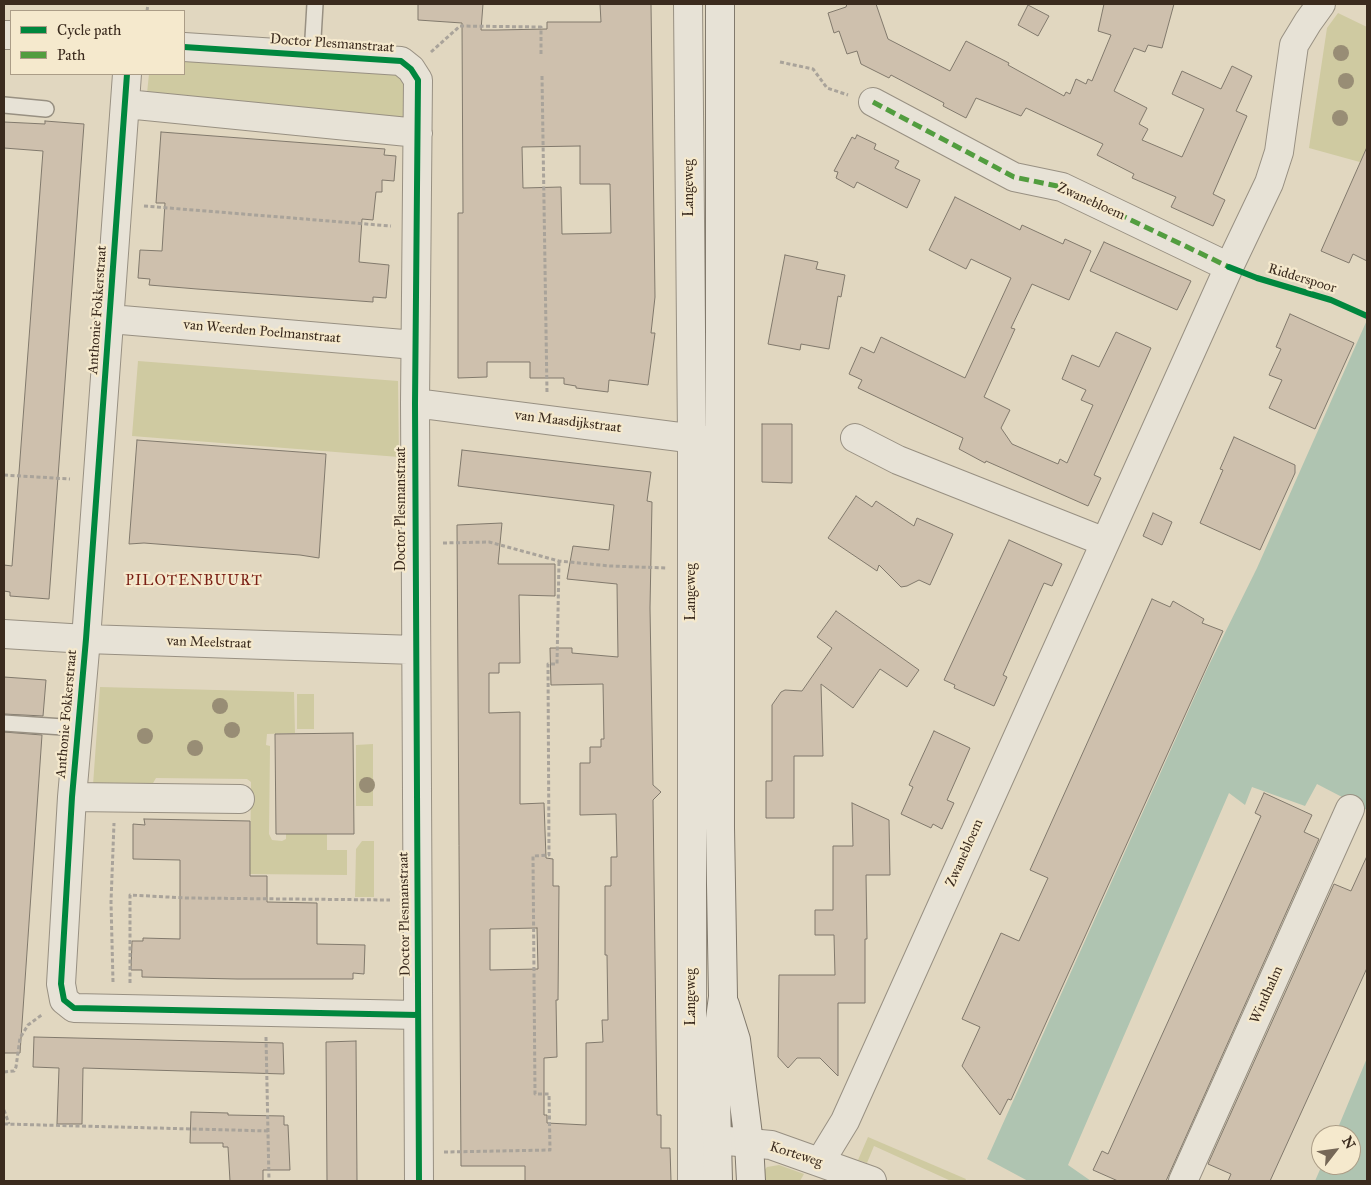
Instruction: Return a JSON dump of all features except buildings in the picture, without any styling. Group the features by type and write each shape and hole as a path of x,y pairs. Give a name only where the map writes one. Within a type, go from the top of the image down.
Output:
{"street":[{"name":"Langeweg","path":"688,4 692,438 692,1181"},
{"name":"Langeweg","path":"718,1181 717,1041 723,997 720,828 720,4"},
{"name":"Zwanebloem","path":"820,1162 845,1122 1268,183 1278,152 1294,45 1321,4"},
{"name":"Doctor Plesmanstraat","path":"185,47 401,61 411,69 418,80 414,402 419,1181"},
{"name":"Anthonie Fokkerstraat","path":"64,1000 61,984 72,797 98,482 127,75"},
{"name":"Zwanebloem","path":"873,102 1014,178 1062,187 1229,266"},
{"path":"126,104 418,133"},
{"name":"van Weerden Poelmanstraat","path":"110,319 415,345"},
{"name":"van Maasdijkstraat","path":"414,402 720,443"},
{"path":"855,438 898,460 1105,542"},
{"name":"van Meelstraat","path":"4,634 86,639 415,650"},
{"name":"Anthonie Fokkerstraat","path":"72,797 240,799"},
{"name":"Windhalm","path":"1183,1181 1350,809"},
{"name":"Langeweg","path":"723,997 736,1040 749,1143 751,1181"},
{"path":"64,1000 74,1008 418,1015"},
{"name":"Korteweg","path":"717,1140 771,1145 872,1181"}],"lane":[{"path":"312,55 315,4"},
{"path":"4,105 46,109"},
{"path":"4,723 78,728"}],"path":[{"path":"411,69 460,26 541,27 540,54"},
{"path":"780,62 813,69 827,88 873,102"},
{"path":"542,76 548,420"},
{"path":"118,204 416,228"},
{"path":"4,475 98,482"},
{"path":"415,544 489,542 559,561 610,566 692,568"},
{"path":"419,1154 550,1150 549,1094 535,1094 533,856 549,855 548,664 557,664 559,561"},
{"path":"116,798 111,902 122,1009"},
{"path":"122,1009 130,895 186,898 417,900"},
{"path":"4,1072 14,1071 16,1068 20,1038 28,1025 64,1000"},
{"path":"266,1012 269,1181"},
{"path":"4,1110 9,1124"},
{"path":"4,1124 269,1131"}],"shaded area":[{"path":"1338,13 1367,27 1367,164 1309,148 1327,28"},
{"path":"185,56 407,68 407,121 146,103 149,75 185,75"},
{"path":"1367,320 1367,810 1317,784 1305,806 1252,787 1245,805 1229,793 1068,1165 1091,1181 1028,1181 987,1159 1208,667 1257,568"},
{"path":"138,361 398,381 399,457 132,436"},
{"path":"100,687 294,692 295,733 267,734 266,745 270,746 269,834 272,840 282,841 286,839 286,834 327,834 327,850 347,850 347,875 250,874 251,782 247,779 156,778 149,790 93,785"},
{"path":"297,694 314,694 314,729 297,729"},
{"path":"373,744 373,806 356,806 356,745"},
{"path":"362,841 374,841 374,897 355,897 356,849"},
{"path":"1367,1058 1367,1181 1315,1181 1318,1175 1361,1175 1361,1125 1339,1125"},
{"path":"868,1137 966,1179 965,1181 951,1181 874,1146 867,1163 858,1160"},
{"path":"779,1165 804,1174 800,1181 758,1181 757,1179 767,1167"}],"marked path":[{"path":"873,102 1014,177 1062,187 1229,267"}],"cycle path":[{"path":"185,47 401,61 411,69 418,80 415,403 419,1181"},
{"path":"127,75 86,639 72,797 61,984 64,1000 74,1008 418,1015"},
{"name":"Ridderspoor","path":"1229,267 1257,278 1331,300 1367,316"}],"district":[{"name":"PILOTENBUURT","path":"194,581"}]}
